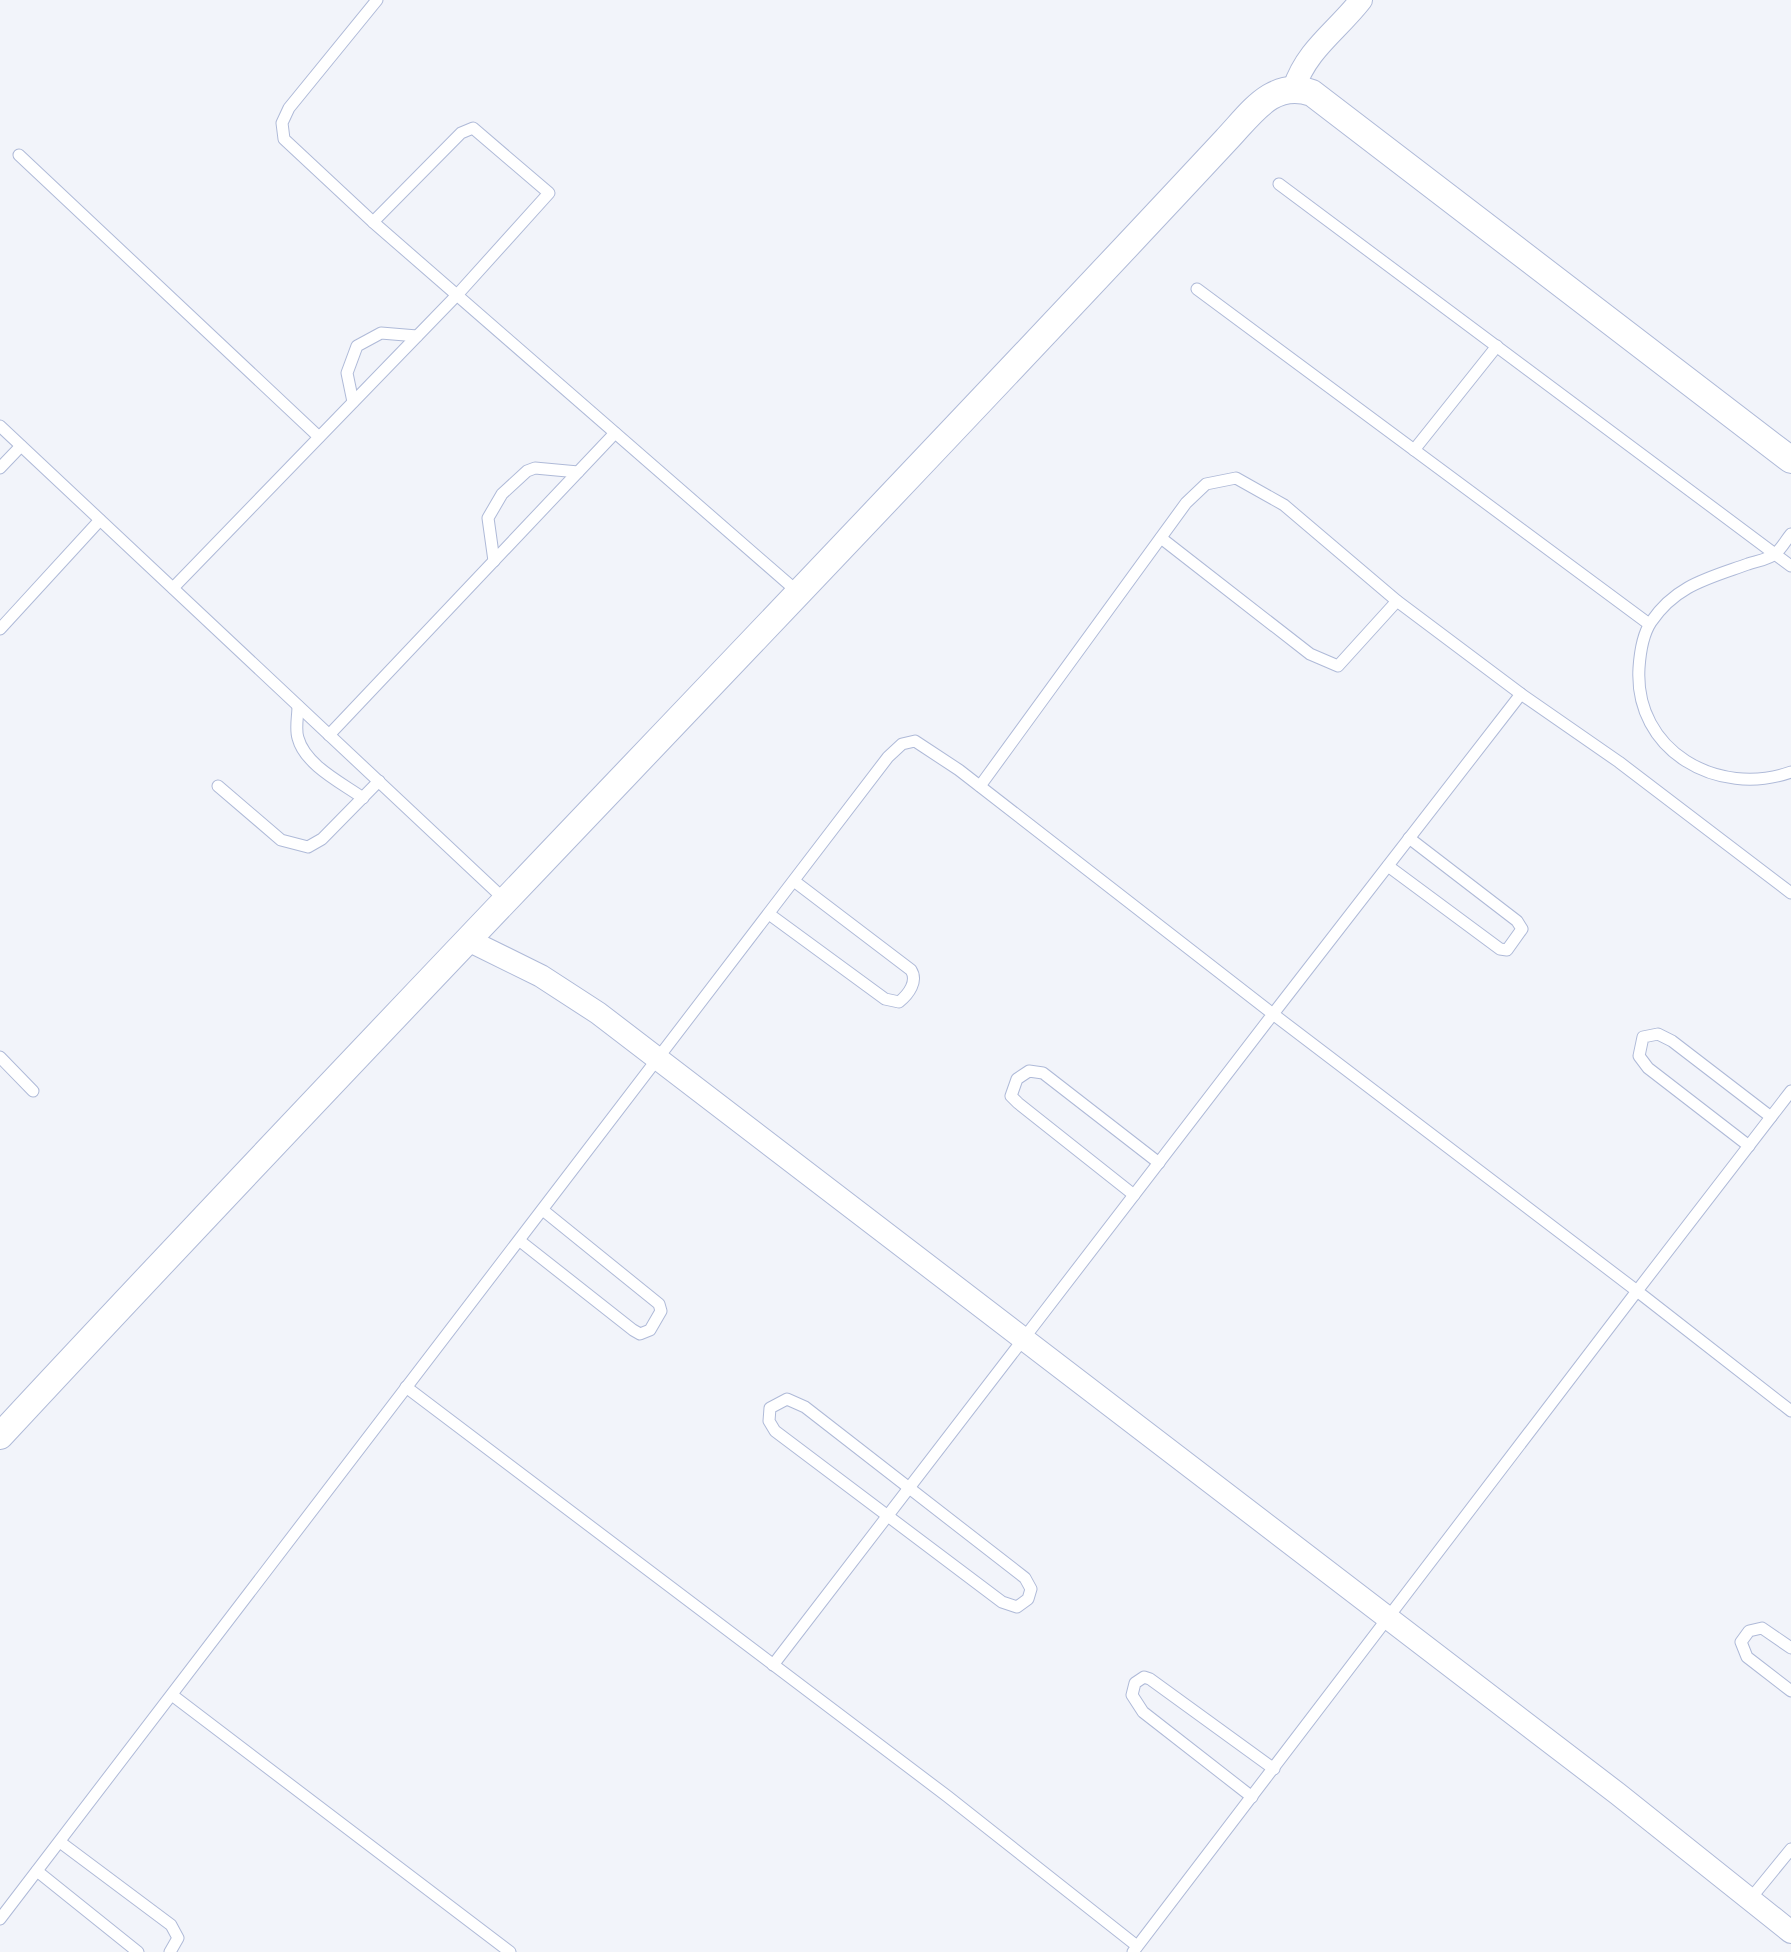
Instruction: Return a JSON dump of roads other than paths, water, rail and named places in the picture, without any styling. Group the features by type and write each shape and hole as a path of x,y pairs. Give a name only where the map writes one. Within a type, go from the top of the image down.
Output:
{"street":[{"path":"1294,88 1301,67 1318,44 1361,0"},
{"path":"0,1436 278,1137 470,941 1267,98 1294,88 1312,93 1791,460"},
{"path":"470,941 566,991 660,1060 1751,1898 1791,1932"}],"lane":[{"path":"377,0 289,108 282,123 284,139 373,222 799,593"},
{"path":"173,588 457,295 548,197 547,188 473,128 461,133 373,222"},
{"path":"19,155 319,437"},
{"path":"1279,184 1791,566"},
{"path":"1197,289 1649,624"},
{"path":"353,402 347,373 357,346 381,333 417,336"},
{"path":"1414,450 1497,346"},
{"path":"0,426 507,902"},
{"path":"329,735 615,433"},
{"path":"0,468 21,446"},
{"path":"494,561 488,518 502,494 527,471 535,468 578,472"},
{"path":"980,786 1186,503 1206,484 1227,477 1244,480 1284,505 1397,601 1521,694 1619,762 1791,893"},
{"path":"0,629 100,520"},
{"path":"1791,534 1775,555 1703,578 1682,589 1649,624 1639,659 1640,694 1655,731 1699,769 1733,780 1756,782 1791,772"},
{"path":"1161,538 1310,654 1338,666 1397,601"},
{"path":"773,1665 1521,694"},
{"path":"298,706 297,737 303,749 326,773 363,798"},
{"path":"0,1919 902,744 923,744 980,786 1791,1411"},
{"path":"218,786 281,840 298,847 308,847 322,839 379,781"},
{"path":"1388,866 1500,949 1507,950 1520,935 1522,929 1517,921 1409,838"},
{"path":"769,914 885,999 899,1002 908,993 914,979 911,970 794,881"},
{"path":"1749,1146 1648,1068 1639,1056 1643,1037 1658,1034 1672,1041 1771,1117"},
{"path":"0,1057 33,1091"},
{"path":"1134,1195 1018,1103 1011,1091 1017,1079 1029,1071 1043,1073 1159,1163"},
{"path":"406,1387 773,1665 1135,1949 1791,1091"},
{"path":"520,1241 633,1330 640,1334 650,1330 661,1311 659,1304 544,1211"},
{"path":"780,1400 795,1402 1025,1578 1031,1589 1028,1599 1017,1607 1002,1602 886,1516 775,1431 769,1421 770,1408 780,1400"},
{"path":"1791,1648 1762,1628 1749,1631 1741,1642 1747,1657 1791,1691"},
{"path":"1252,1797 1143,1712 1132,1695 1135,1683 1144,1677 1150,1679 1274,1769"},
{"path":"172,1695 510,1952"},
{"path":"60,1842 171,1925 178,1938 170,1952"},
{"path":"1751,1898 1791,1849"},
{"path":"37,1871 138,1952"}]}
